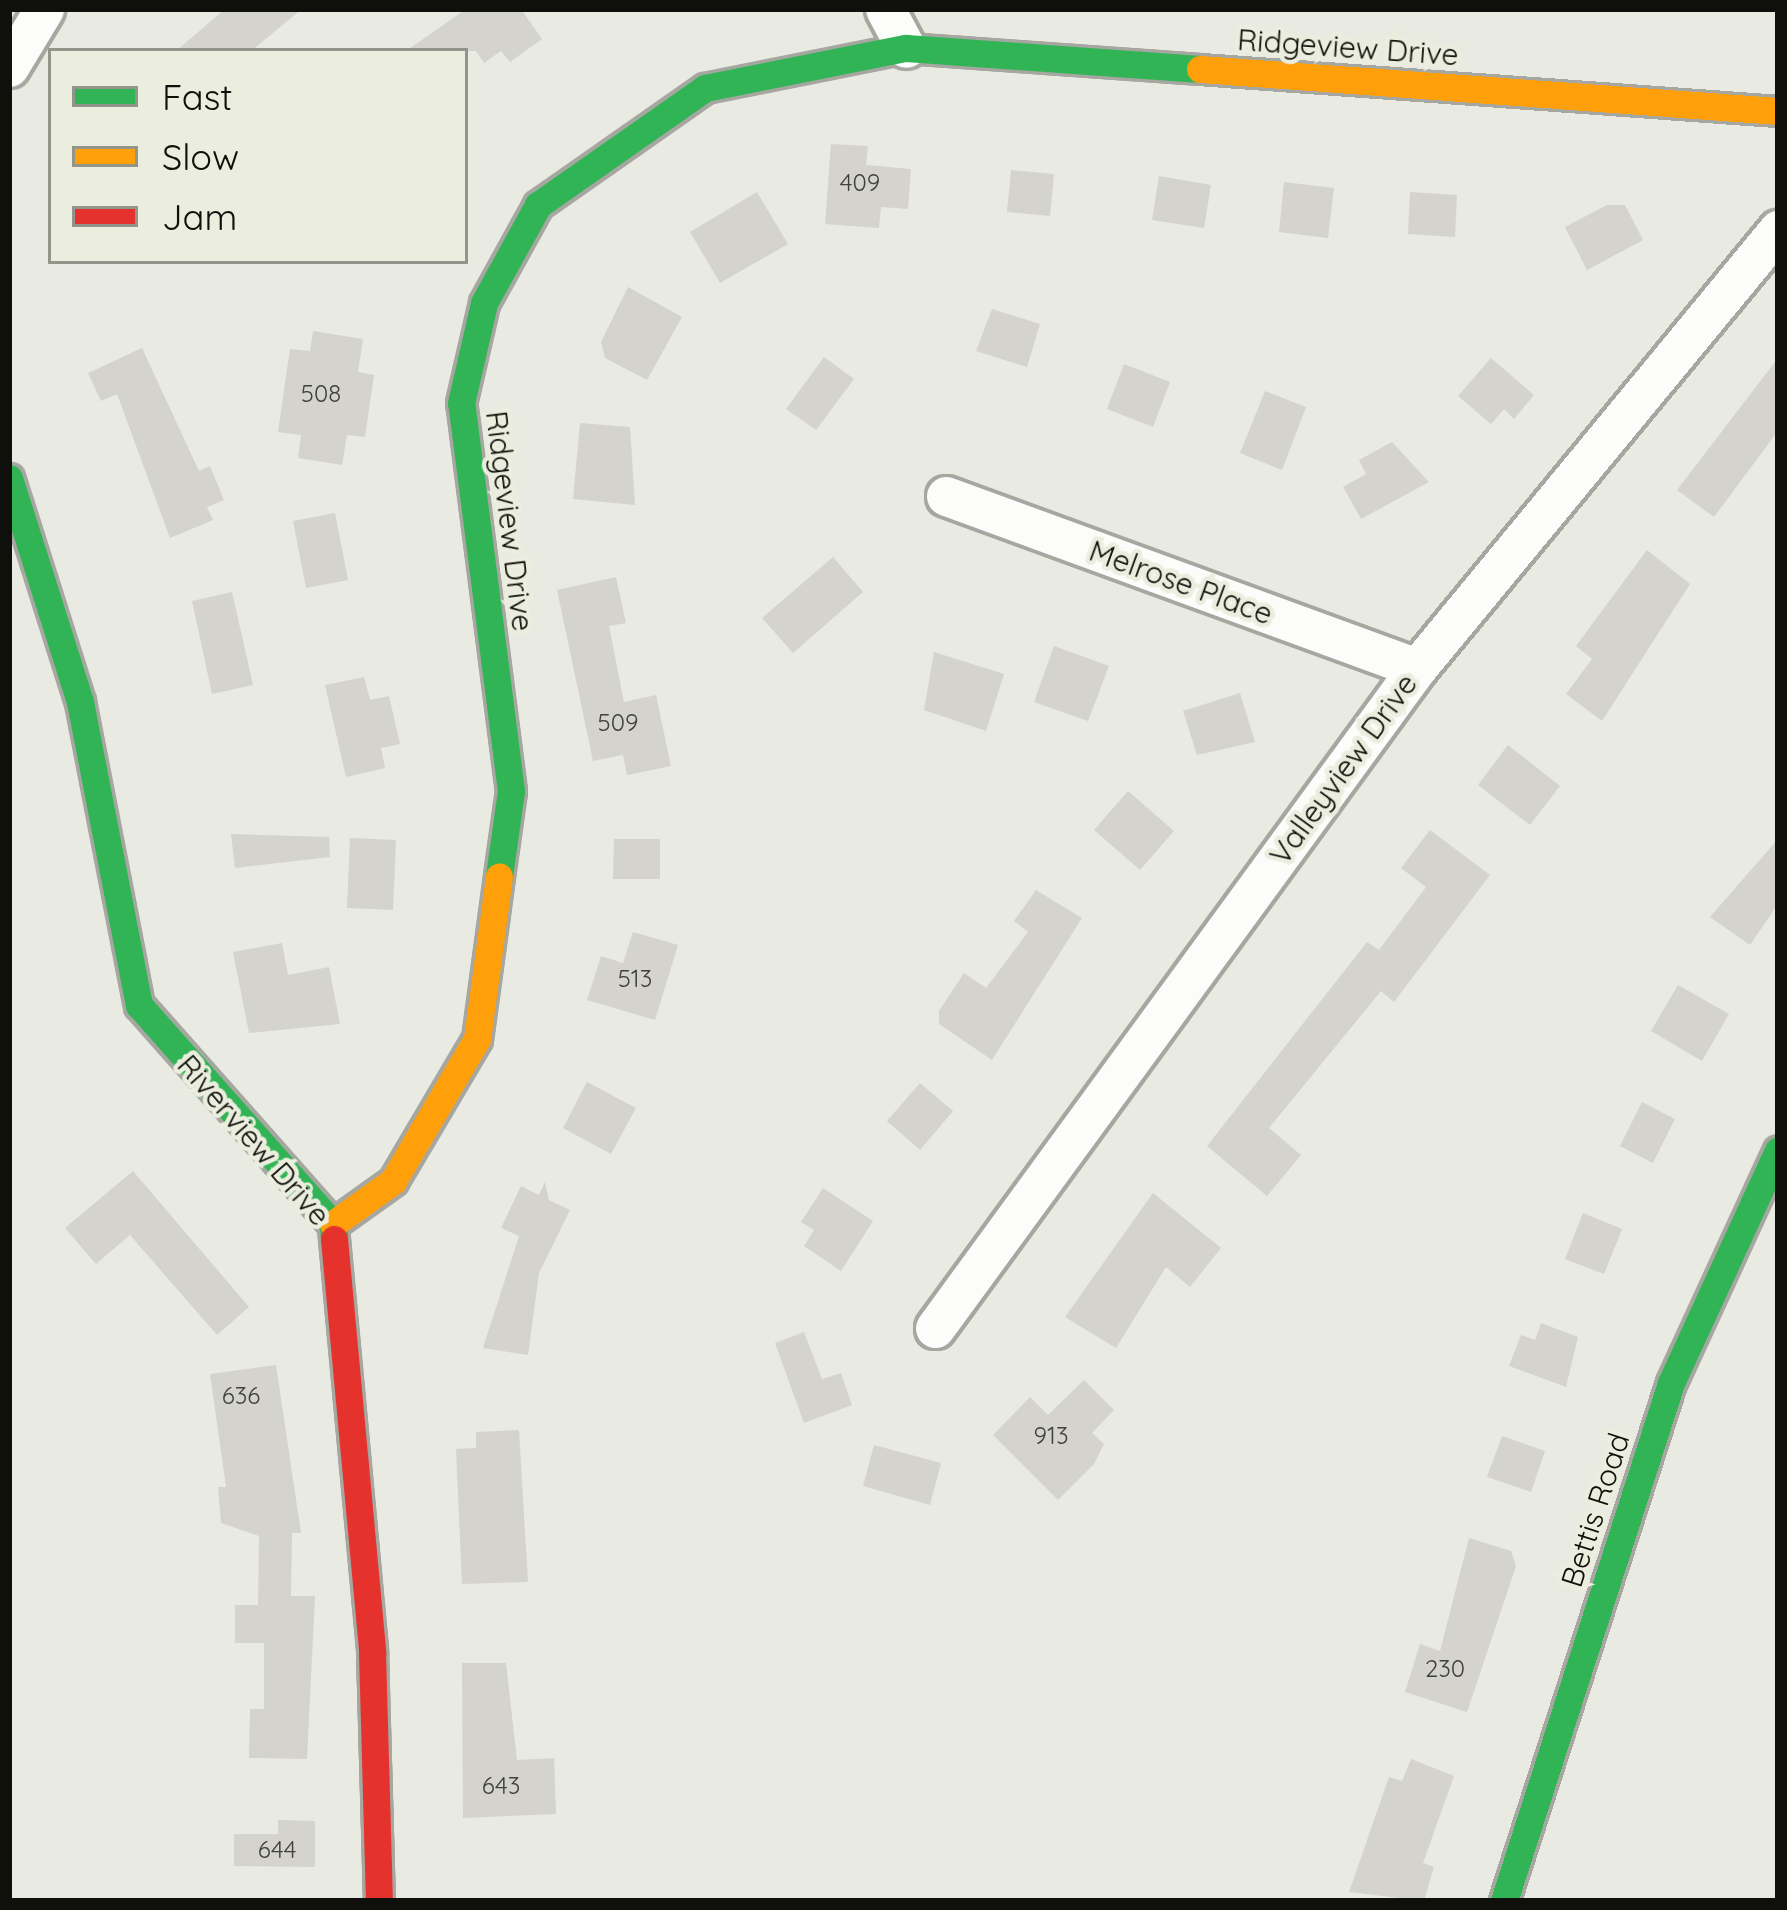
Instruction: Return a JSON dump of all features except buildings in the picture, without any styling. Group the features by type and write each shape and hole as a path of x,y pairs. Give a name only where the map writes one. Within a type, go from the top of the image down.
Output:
{"street":[{"path":"9,67 44,9"},
{"path":"885,9 906,47"},
{"name":"Ridgeview Drive","path":"333,1224 393,1181 477,1040 512,791 461,403 484,303 538,205 705,88 906,47 1778,111"},
{"name":"Valleyview Drive","path":"935,1328 1417,668 1778,230"},
{"name":"Riverview Drive","path":"9,478 80,702 139,1005 333,1224 372,1652 379,1901"},
{"name":"Melrose Place","path":"946,496 1417,668"},
{"name":"Bettis Road","path":"1504,1901 1671,1383 1778,1150"}],"traffic: fast":[{"path":"499,876 511,791 461,403 484,303 538,205 705,88 906,48 1200,69"},
{"path":"9,478 80,702 139,1005 333,1224 334,1239"},
{"path":"1504,1901 1671,1383 1778,1150"}],"traffic: slow":[{"path":"1200,69 1778,111"},
{"path":"333,1224 393,1181 477,1039 499,876"}],"traffic: jam":[{"path":"334,1239 372,1652 379,1901"}]}
